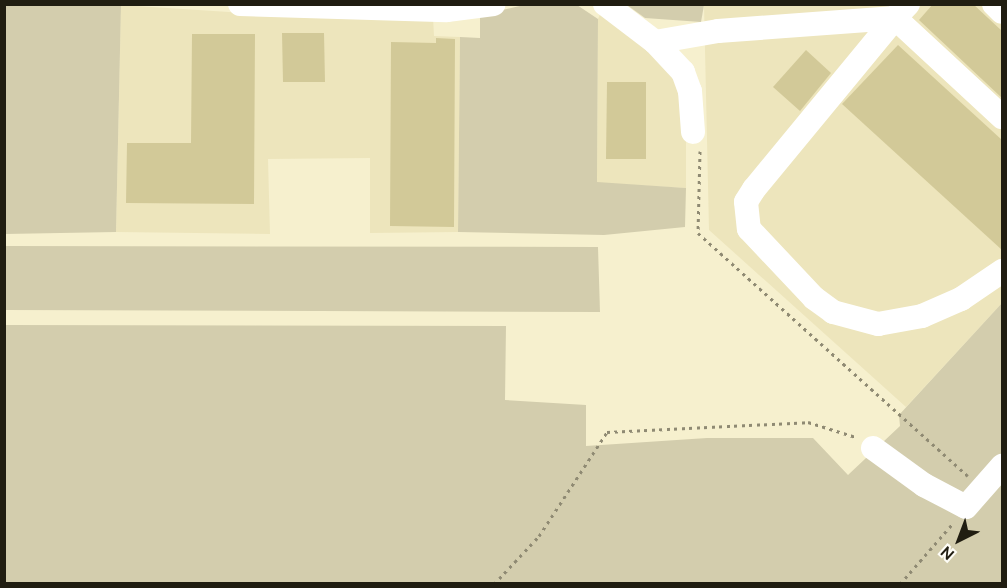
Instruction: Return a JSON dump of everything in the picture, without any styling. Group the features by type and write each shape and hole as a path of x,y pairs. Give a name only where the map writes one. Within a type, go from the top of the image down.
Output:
{"street":[{"path":"240,4 447,10 494,4"},
{"path":"605,4 655,42 688,82 693,132"},
{"path":"994,4 1002,12"},
{"path":"655,42 718,31 901,11"},
{"path":"901,11 1002,117"},
{"path":"901,11 754,189 746,202 749,229 767,252 833,312 878,324 922,316 961,299 1002,271"},
{"path":"873,448 924,485 966,507 1002,466"}],"path":[{"path":"494,584 539,536 607,432 808,422 848,432 873,448"},
{"path":"900,584 966,507"}],"shaded area":[{"path":"4,5 121,5 116,232 5,234"},
{"path":"121,5 260,14 433,17 434,36 460,37 458,232 370,233 370,158 268,159 270,234 116,232"},
{"path":"524,5 577,5 598,19 597,182 686,188 685,227 604,235 458,232 460,37 480,38 480,15"},
{"path":"627,5 704,5 701,22 645,18"},
{"path":"704,5 1002,5 1002,303 906,407 709,230"},
{"path":"602,10 678,75 686,129 686,188 597,183 598,19"},
{"path":"5,246 598,247 600,312 5,310"},
{"path":"1002,303 1002,583 5,584 5,325 506,326 505,400 586,405 586,446 707,438 813,438 848,475 900,426 899,415"}],"building":[{"path":"933,4 973,4 1002,31 1002,98 919,20"},
{"path":"282,33 324,33 325,82 283,82"},
{"path":"192,34 255,34 254,204 126,203 127,143 191,143"},
{"path":"436,38 455,39 454,227 390,226 391,42 436,43"},
{"path":"898,45 1002,140 1002,250 842,104"},
{"path":"806,50 831,73 800,111 773,87"},
{"path":"607,82 646,82 646,159 606,159"}]}
